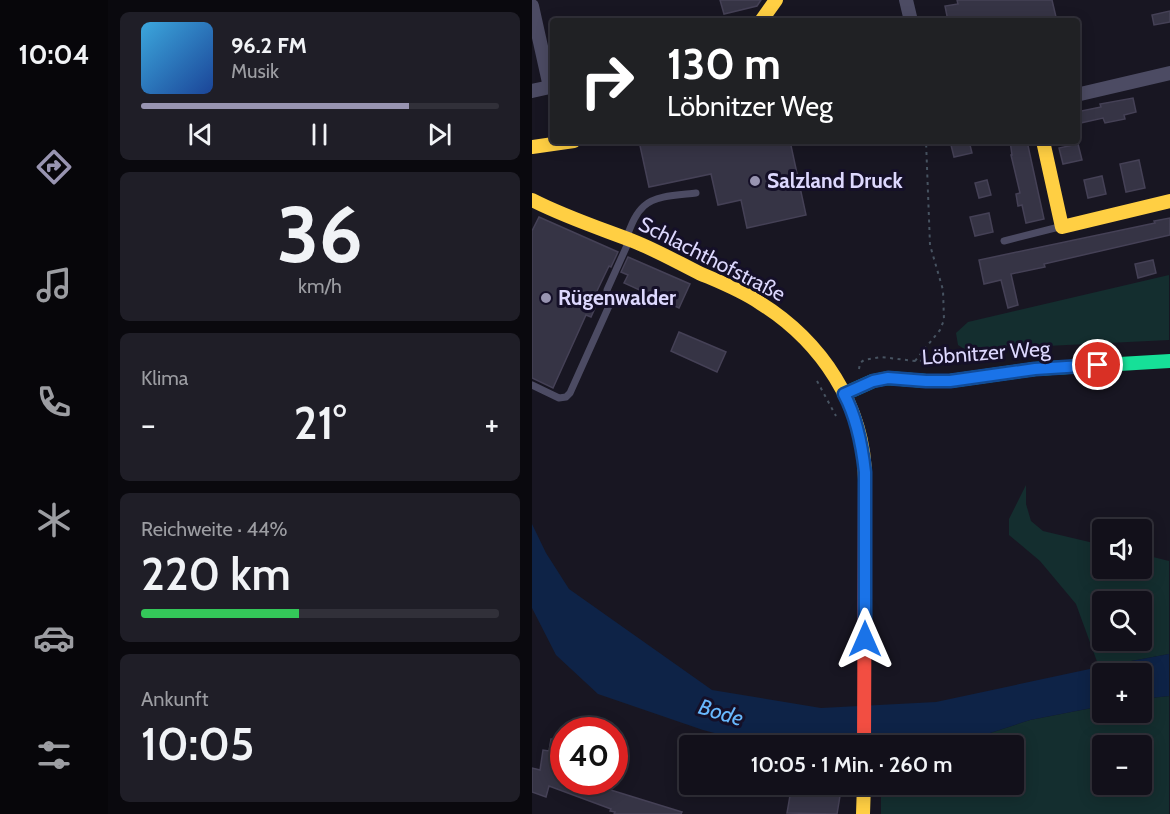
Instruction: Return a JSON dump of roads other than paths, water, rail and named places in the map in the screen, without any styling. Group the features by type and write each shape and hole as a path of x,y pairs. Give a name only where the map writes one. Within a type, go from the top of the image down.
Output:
{"street":[{"path":"763,18 776,0"},
{"path":"906,0 910,18"},
{"path":"532,6 550,87 532,91"},
{"path":"1080,94 1170,73"},
{"path":"532,147 553,144"},
{"path":"1044,144 1062,227 1170,201"},
{"name":"Schlachthofstraße","path":"532,200 588,225 628,239 733,289 773,311 813,347 830,370 851,407 863,454 866,499 864,735"},
{"name":"Löbnitzer Weg","path":"844,394 873,381 888,378 950,381 1035,369 1170,361"},
{"path":"863,813 864,795"}],"lane":[{"path":"532,385 559,398 566,398 609,306 607,290 637,215 650,201 696,192"},
{"path":"1004,241 1062,227"}],"water":[{"name":"Bode","path":"532,524 546,553 569,589 712,690 821,708 936,702 1092,669 1092,708 1030,720 984,735 722,735 598,694 556,655 532,608"},
{"path":"1169,654 1169,696 1152,698 1152,663 1121,663"}],"place":[{"name":"Salzland Druck","path":"755,181"},
{"name":"Rügenwalder","path":"546,298"}]}
